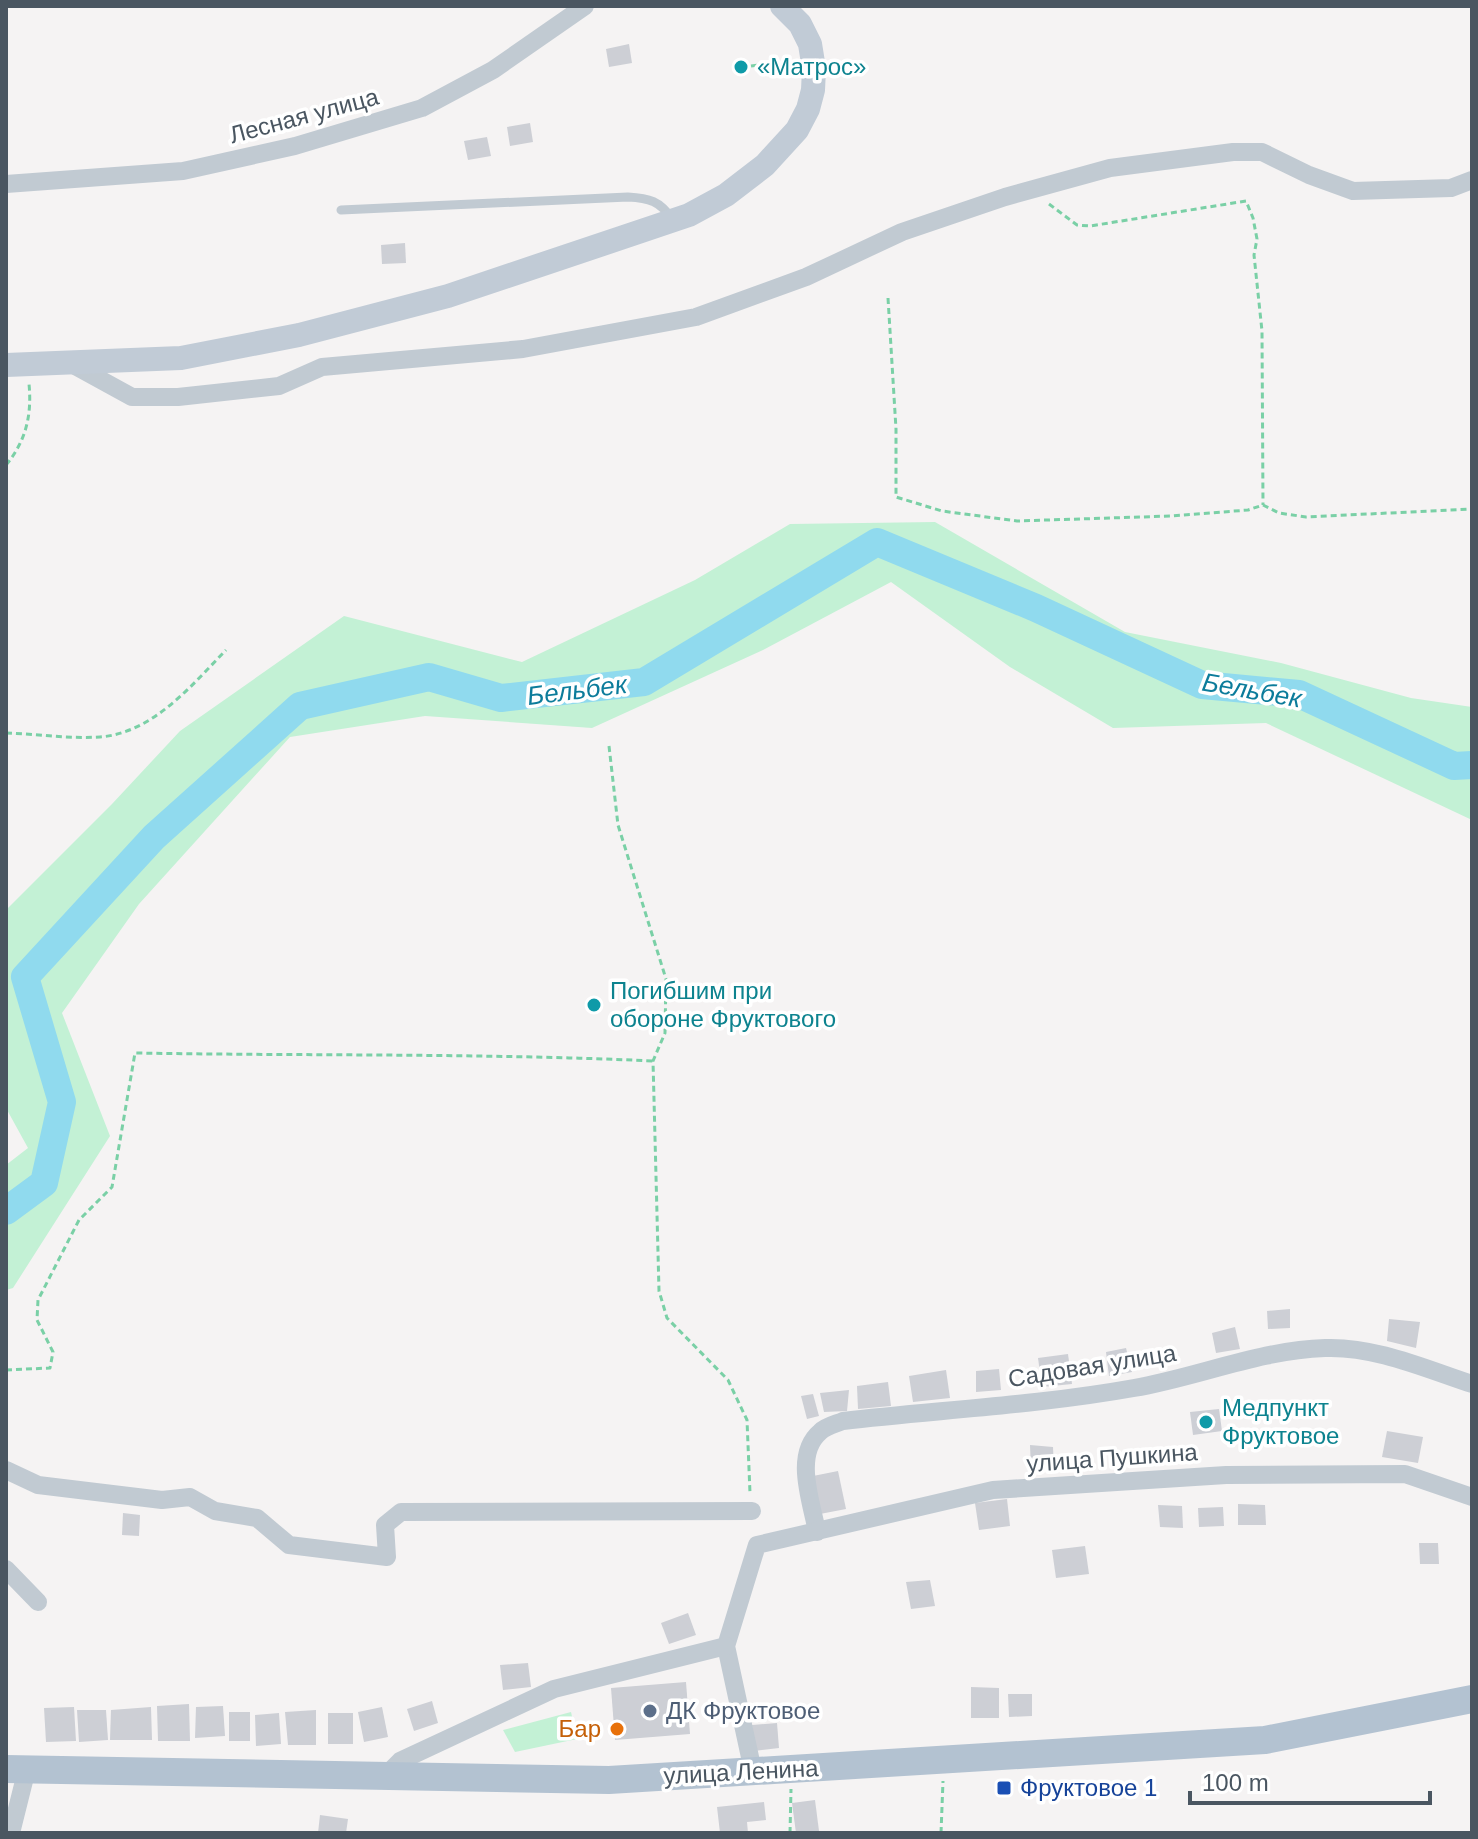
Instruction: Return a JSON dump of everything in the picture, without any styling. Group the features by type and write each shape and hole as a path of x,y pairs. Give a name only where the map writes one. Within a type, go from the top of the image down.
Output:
{"main road":[{"name":"улица Ленина","path":"17,1769 609,1780 1265,1740 1472,1699"}],"street":[{"name":"Лесная улица","path":"6,184 183,171 295,146 422,108 493,70 585,6"},
{"path":"16,365 181,358 299,335 448,296 674,222 726,195 765,165 797,130 802,120 813,90 810,44 800,24 782,6"},
{"path":"67,361 132,397 178,397 279,386 322,367 523,349 696,317 806,277 902,232 1005,197 1126,166 1233,152 1262,152 1309,175 1353,191 1451,188 1472,180"},
{"name":"Садовая улица","path":"817,1532 806,1476 810,1443 821,1430 843,1421 1135,1388 1273,1354 1325,1348 1369,1353 1472,1384"},
{"path":"6,1470 38,1485 162,1500 190,1497 215,1511 257,1518 289,1545 387,1557 385,1525 401,1512 752,1511"},
{"name":"улица Пушкина","path":"726,1646 757,1545 993,1490 1226,1475 1405,1474 1472,1497"},
{"path":"6,1569 38,1602"},
{"path":"385,1776 400,1761 554,1689 726,1646 753,1771"},
{"path":"11,1833 17,1769"}],"lane":[{"path":"341,210 628,197 649,198 663,205 674,222"}],"path":[{"path":"751,66 790,73 814,73"},
{"path":"1043,200 1077,225 1090,226 1246,201 1257,239 1254,255 1262,331 1263,505"},
{"path":"888,298 896,429 896,497 942,511 1017,521 1171,516 1248,510 1263,505 1279,513 1306,517 1472,509"},
{"path":"6,465 26,435 30,397 16,365"},
{"path":"6,733 83,737 120,733 154,716 180,698 226,650"},
{"path":"609,746 618,825 666,979 665,1033 653,1061 659,1291 667,1318 728,1380 747,1420 752,1511"},
{"path":"6,1370 50,1368 53,1352 37,1320 38,1300 79,1220 112,1187 135,1053 544,1056 653,1061"},
{"path":"939,1760 943,1777 941,1833"},
{"path":"790,1833 791,1769"}],"green space":[{"path":"935,522 1125,632 1281,663 1411,698 1472,707 1472,820 1266,723 1113,728 1010,667 891,582 763,650 592,728 425,716 290,737 139,904 62,1013 110,1136 13,1288 6,1290 6,1165 28,1148 6,1108 6,910 180,731 344,616 522,662 695,580 790,524"},
{"path":"571,1712 577,1739 515,1752 503,1730"}],"building":[{"path":"629,44 632,63 609,67 606,49"},
{"path":"530,123 533,142 510,146 507,127"},
{"path":"487,137 491,156 468,160 464,141"},
{"path":"405,243 406,263 382,264 381,245"},
{"path":"1290,1309 1290,1328 1268,1329 1267,1311"},
{"path":"1389,1319 1420,1322 1416,1348 1387,1341"},
{"path":"1235,1327 1240,1349 1216,1353 1212,1333"},
{"path":"1126,1348 1132,1372 1109,1376 1106,1352"},
{"path":"1068,1354 1072,1384 1042,1387 1038,1358"},
{"path":"999,1369 1001,1390 976,1392 976,1371"},
{"path":"946,1370 950,1398 913,1402 909,1376"},
{"path":"888,1382 891,1406 858,1409 857,1386"},
{"path":"849,1390 847,1411 824,1412 820,1393"},
{"path":"813,1394 819,1416 807,1419 801,1396"},
{"name":"Медпункт Фруктовое","path":"1219,1409 1222,1431 1193,1435 1190,1412"},
{"path":"1387,1431 1423,1437 1418,1463 1382,1457"},
{"path":"1030,1445 1053,1447 1054,1469 1031,1469"},
{"path":"838,1471 846,1509 820,1514 813,1476"},
{"path":"1007,1499 1010,1526 979,1530 975,1503"},
{"path":"1238,1504 1265,1505 1266,1525 1238,1525"},
{"path":"1158,1505 1182,1506 1183,1528 1160,1527"},
{"path":"1223,1507 1224,1526 1199,1527 1198,1508"},
{"path":"123,1513 140,1515 139,1536 122,1535"},
{"path":"1419,1543 1438,1543 1439,1564 1420,1564"},
{"path":"1085,1546 1089,1574 1056,1578 1052,1550"},
{"path":"930,1580 935,1606 911,1609 906,1582"},
{"path":"688,1613 696,1635 669,1644 661,1623"},
{"path":"528,1663 531,1687 503,1690 500,1665"},
{"name":"ДК Фруктовое","path":"686,1682 690,1734 615,1740 611,1688"},
{"path":"971,1687 999,1688 999,1718 971,1718"},
{"path":"1008,1694 1032,1694 1032,1716 1009,1717"},
{"path":"432,1701 438,1723 414,1731 407,1709"},
{"path":"189,1704 190,1741 158,1741 157,1706"},
{"path":"223,1706 225,1736 195,1738 196,1707"},
{"path":"74,1707 76,1741 46,1742 44,1708"},
{"path":"151,1707 152,1740 110,1740 111,1710"},
{"path":"382,1707 388,1737 364,1742 358,1712"},
{"path":"77,1710 106,1710 108,1740 79,1742"},
{"path":"316,1710 316,1745 288,1745 285,1712"},
{"path":"229,1712 250,1712 250,1741 229,1741"},
{"path":"279,1713 281,1744 256,1746 255,1715"},
{"path":"328,1713 353,1713 353,1744 328,1744"},
{"path":"777,1723 779,1748 754,1751 752,1725"},
{"path":"815,1800 819,1831 796,1833 792,1803"},
{"path":"764,1802 766,1820 747,1822 748,1833 720,1833 717,1807"},
{"path":"320,1815 348,1819 346,1833 318,1833"}],"waterway":[{"name":"Бельбек","path":"6,1211 44,1183 62,1102 25,977 154,837 300,706 429,677 501,698 644,682 877,542 1036,608 1202,685 1299,694 1454,766 1472,765"}],"place":[{"name":"«Матрос»","path":"741,67"},
{"name":"Погибшим при обороне Фруктового","path":"594,1005"},
{"name":"Медпункт Фруктовое","path":"1206,1422"},
{"name":"ДК Фруктовое","path":"650,1711"},
{"name":"Бар","path":"617,1729"},
{"name":"Фруктовое 1","path":"1004,1788"}]}
